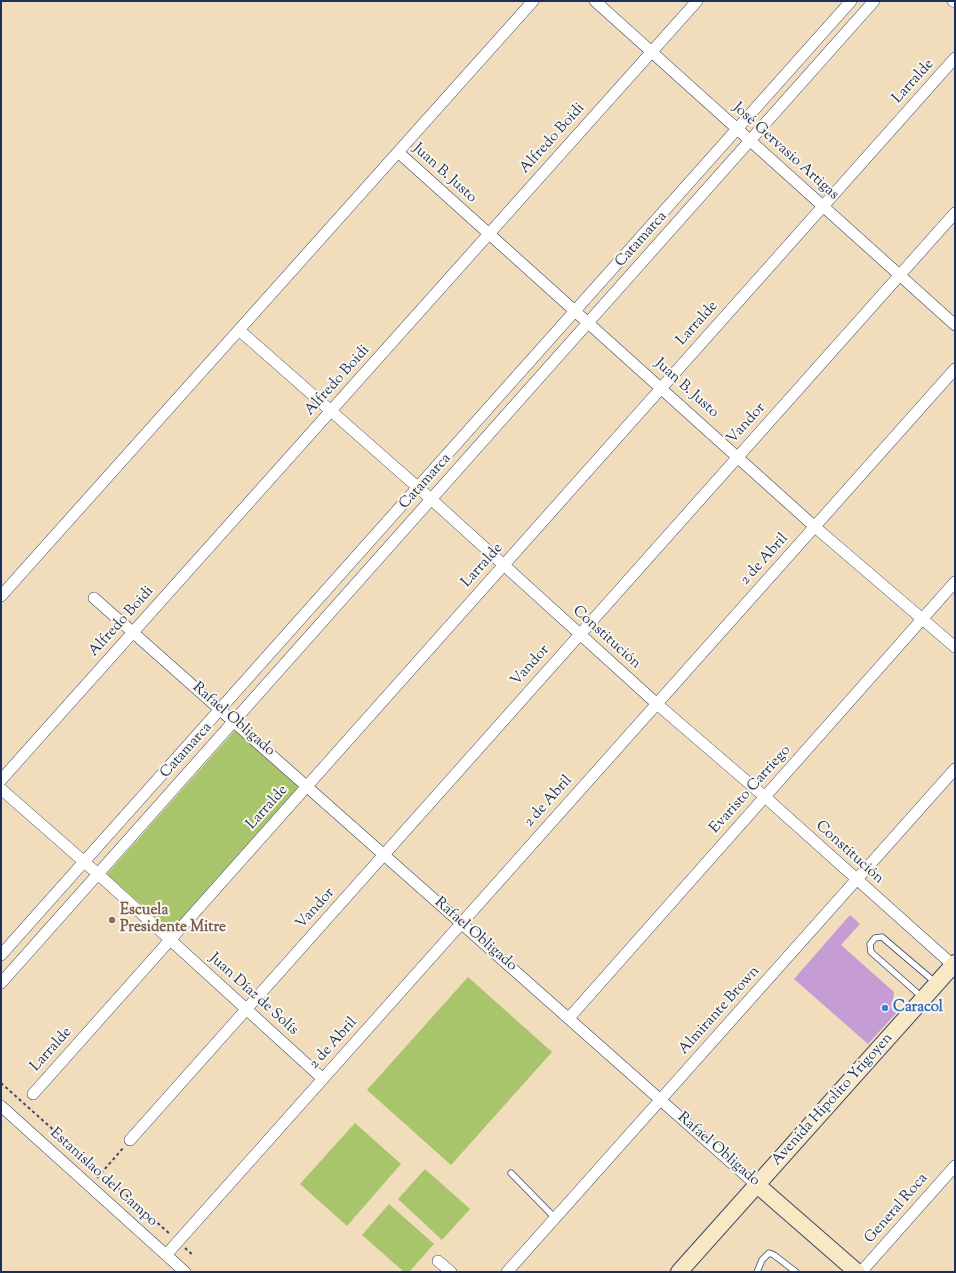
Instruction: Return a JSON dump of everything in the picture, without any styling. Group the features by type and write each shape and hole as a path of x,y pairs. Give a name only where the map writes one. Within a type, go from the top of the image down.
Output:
{"main road":[{"name":"Avenida Hipolito Yrigoyen","path":"690,1272 760,1188 936,984 954,967"},
{"name":"Avenida Hipolito Yrigoyen","path":"679,1272 760,1188 954,967"},
{"name":"Rafael Obligado","path":"760,1188 857,1272"}],"street":[{"path":"1,596 534,1"},
{"name":"José Gervasio Artigas","path":"595,1 738,128 955,325"},
{"name":"Alfredo Boidi","path":"1,780 697,1"},
{"name":"Catamarca","path":"1,955 851,1"},
{"name":"Catamarca","path":"1,983 874,1"},
{"name":"Larralde","path":"33,1094 955,58"},
{"name":"Juan B. Justo","path":"398,152 815,526 955,648"},
{"name":"Vandor","path":"130,1140 955,212"},
{"name":"Constitución","path":"239,330 431,499 656,704 765,797 954,967"},
{"name":"2 de Abril","path":"166,1255 955,369"},
{"name":"Evaristo Carriego","path":"569,1018 955,582"},
{"name":"Rafael Obligado","path":"94,598 760,1188"},
{"name":"Almirante Brown","path":"507,1272 955,769"},
{"name":"Juan Díaz de Solís","path":"1,789 98,874 323,1079"},
{"name":"Estanislao del Campo","path":"1,1106 185,1272"},
{"name":"General Roca","path":"861,1272 955,1166"},
{"path":"438,1261 451,1272"}],"lane":[{"path":"924,998 871,952 870,944 874,938 882,937 889,942 936,984"},
{"path":"511,1173 556,1218"},
{"path":"757,1272 762,1260 769,1253 774,1255 796,1272"}],"path":[{"path":"1,1083 194,1256"},
{"path":"90,1186 130,1140"}],"green space":[{"path":"238,727 302,784 171,931 107,874"},
{"path":"468,977 552,1052 451,1165 367,1090"},
{"path":"355,1123 401,1164 347,1226 300,1184"},
{"path":"425,1169 470,1209 442,1240 398,1199"},
{"path":"389,1204 434,1244 409,1272 404,1272 362,1235"}],"building":[{"path":"850,915 860,924 841,945 894,992 892,1006 898,1011 868,1044 794,979"}],"place":[{"name":"Escuela Presidente Mitre","path":"112,920"},
{"name":"Caracol","path":"885,1008"}]}
